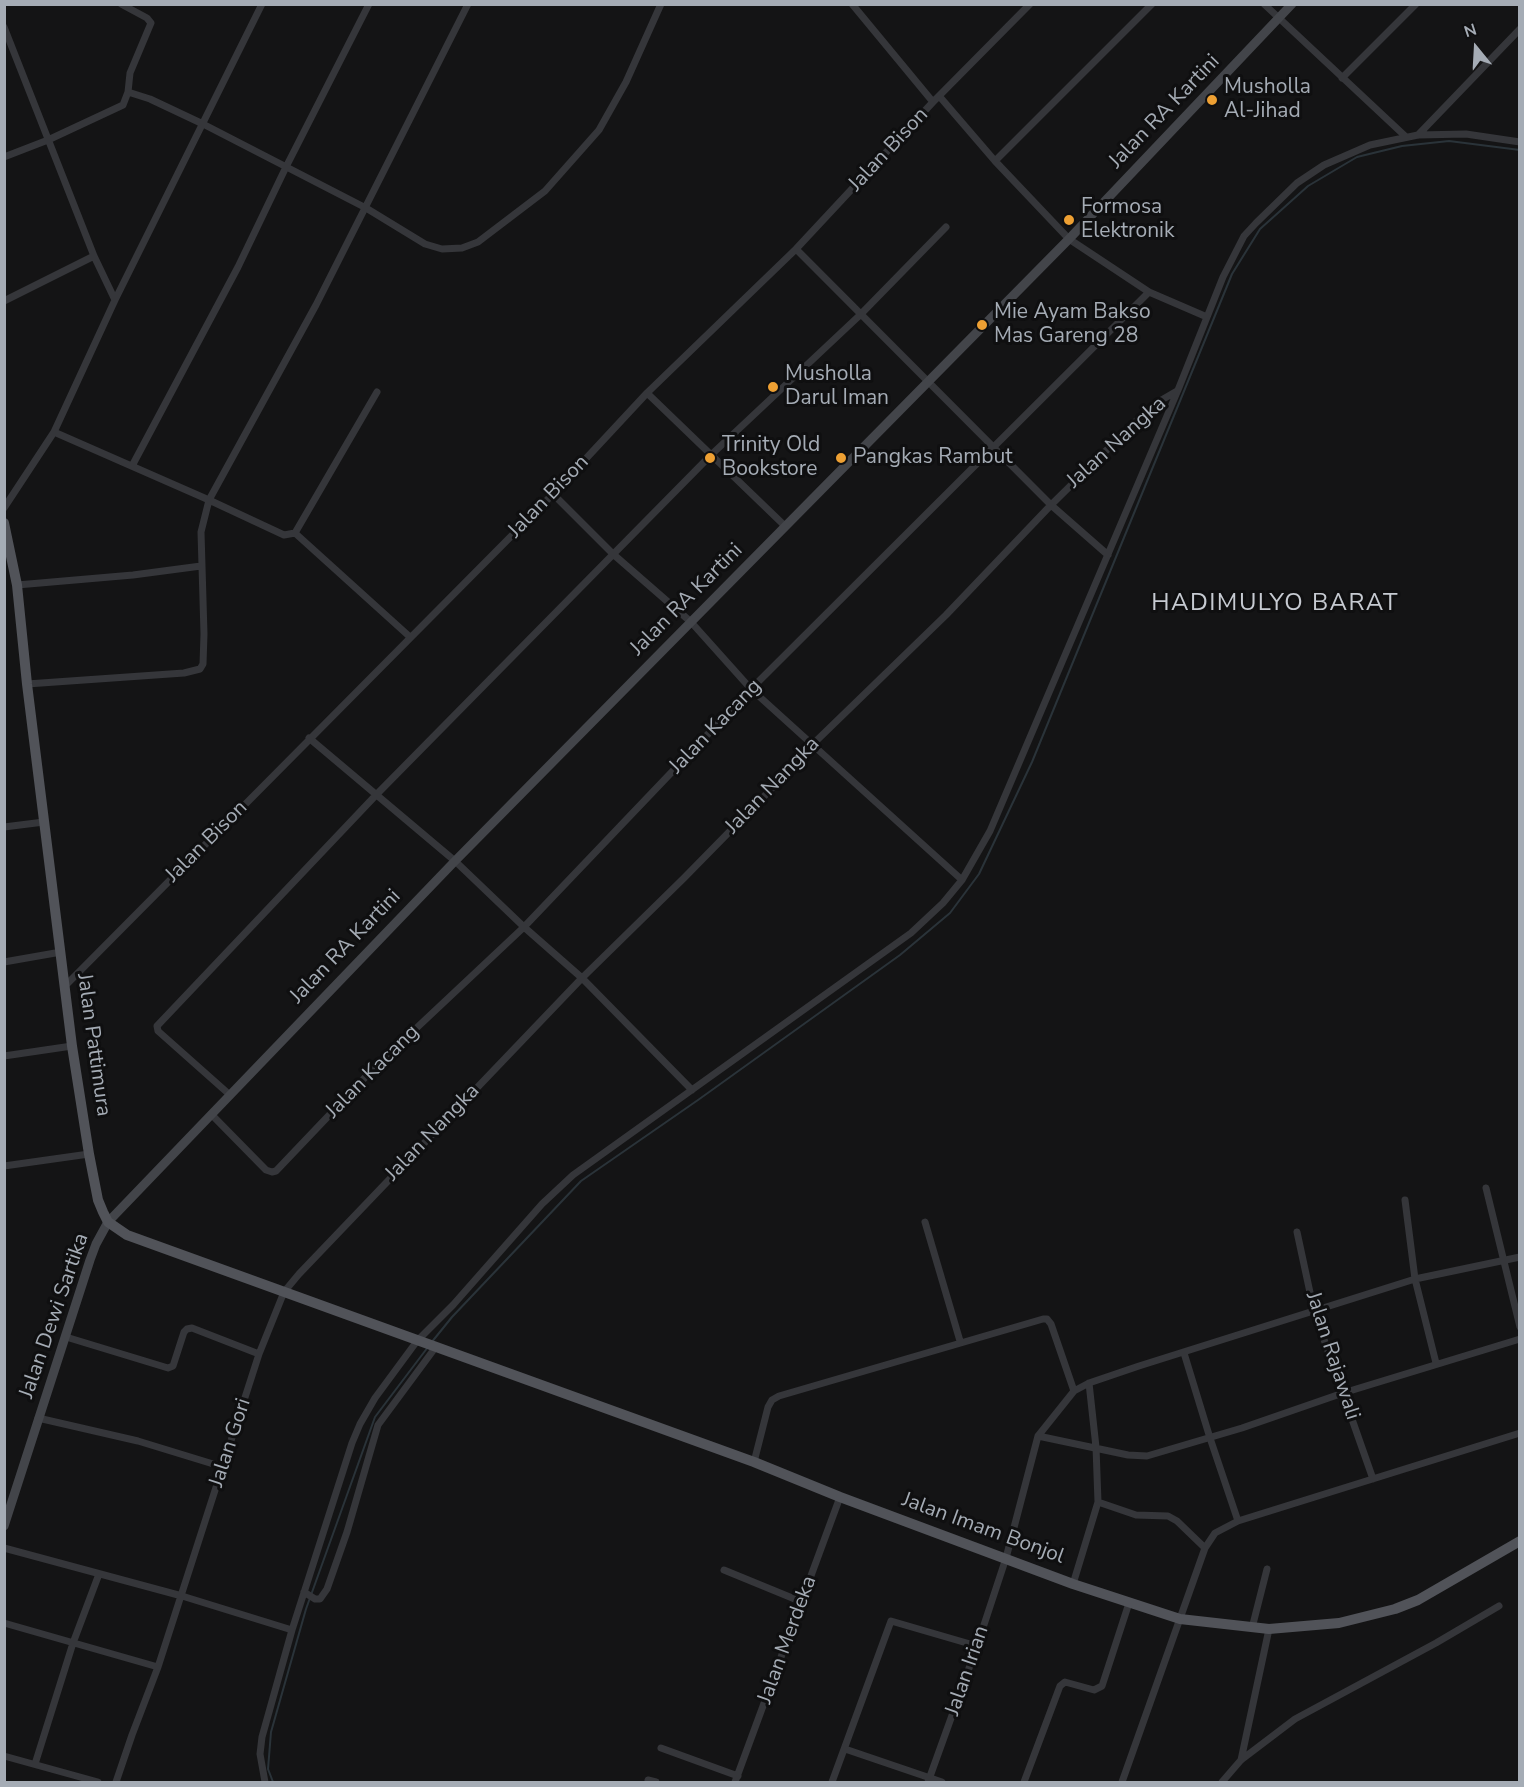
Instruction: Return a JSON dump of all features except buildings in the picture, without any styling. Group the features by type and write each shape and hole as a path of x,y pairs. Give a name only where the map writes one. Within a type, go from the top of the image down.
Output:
{"main road":[{"name":"Jalan RA Kartini","path":"108,1222 455,861 1070,239 1292,4"},
{"name":"Jalan Pattimura","path":"5,523 16,585 72,1046 98,1200 108,1222"},
{"path":"108,1222 127,1234 435,1347"},
{"name":"Jalan Dewi Sartika","path":"4,1526 90,1260 108,1222"},
{"name":"Jalan Imam Bonjol","path":"435,1347 754,1462 840,1497 1073,1584 1180,1619 1269,1629 1339,1623 1395,1609 1418,1600 1520,1541"}],"street":[{"path":"4,157 48,140 123,105 128,92 130,73 151,23 147,18 122,4"},
{"path":"4,508 54,432 115,300 262,4"},
{"path":"132,466 238,267 369,4"},
{"path":"27,684 184,673 200,669 203,664 204,634 201,532 209,500 316,305 468,4"},
{"path":"128,92 150,99 202,124 366,207 425,244 442,249 462,248 477,242 545,191 598,130 626,82 661,4"},
{"path":"852,4 933,102"},
{"name":"Jalan Bison","path":"65,986 553,494 647,393 796,249 933,102 1030,4"},
{"path":"995,161 1152,4"},
{"path":"1264,4 1405,136"},
{"path":"1342,78 1416,4"},
{"path":"4,27 94,256 115,300"},
{"path":"1418,135 1520,29"},
{"path":"940,97 995,161 1070,239 1149,292 1207,317"},
{"path":"1178,390 1231,259 1244,237 1256,223 1297,183 1347,153 1405,136 1466,134 1520,142"},
{"path":"230,1095 158,1031 157,1026 376,794 711,455 860,315 946,227"},
{"path":"796,249 1051,505 1108,555"},
{"path":"4,301 94,256"},
{"name":"Jalan Kacang","path":"211,1114 266,1170 276,1171 382,1060 524,927 752,689 1149,292"},
{"name":"Jalan Nangka","path":"284,1292 312,1259 582,978 684,878 813,744 946,615 1051,505 1131,426 1153,405 1178,390"},
{"name":"Jalan Nangka","path":"265,1782 260,1754 262,1737 292,1630 341,1474 360,1424 375,1398 418,1341 542,1204 573,1175 911,933 943,903 962,880 990,831 1178,390"},
{"path":"54,432 285,535 295,533 377,392"},
{"path":"647,393 785,526"},
{"path":"553,494 614,554 691,622 752,689 962,880"},
{"path":"295,533 410,637"},
{"path":"16,585 133,575 201,566"},
{"path":"309,738 455,861 582,978 692,1090"},
{"path":"4,827 44,822"},
{"path":"4,962 61,952"},
{"path":"4,1056 72,1046"},
{"path":"4,1166 89,1154"},
{"path":"1486,1188 1520,1327"},
{"path":"1405,1200 1415,1279 1436,1363"},
{"path":"925,1222 960,1341"},
{"name":"Jalan Rajawali","path":"1297,1232 1314,1311 1373,1479"},
{"path":"1520,1257 1415,1279 1089,1383 1074,1391 1038,1436 1128,1455 1147,1456 1210,1438 1436,1363 1520,1339"},
{"name":"Jalan Gori","path":"116,1782 182,1596 259,1354 284,1292"},
{"path":"754,1462 768,1407 772,1400 779,1396 960,1341 1043,1319 1047,1319 1051,1324 1074,1391"},
{"path":"66,1337 168,1368 173,1366 184,1332 192,1328 259,1354"},
{"path":"305,1593 315,1599 321,1598 327,1589 347,1532 378,1425 435,1347"},
{"path":"1184,1353 1238,1521"},
{"path":"1073,1584 1098,1502 1096,1447 1089,1383"},
{"path":"38,1418 138,1441 223,1467"},
{"path":"1122,1782 1205,1548 1215,1533 1238,1521 1520,1433"},
{"name":"Jalan Irian","path":"929,1780 1006,1558 1038,1436"},
{"name":"Jalan Merdeka","path":"737,1779 840,1497"},
{"path":"1098,1502 1136,1515 1168,1516 1177,1521 1205,1548"},
{"path":"4,1548 182,1596 292,1630"},
{"path":"1252,1628 1267,1569"},
{"path":"724,1570 802,1602"},
{"path":"35,1764 73,1643 99,1574"},
{"path":"1023,1782 1060,1686 1065,1682 1095,1690 1102,1686 1129,1603"},
{"path":"1222,1782 1241,1760 1277,1732 1319,1705 1499,1606"},
{"path":"832,1782 891,1621 977,1646"},
{"path":"4,1623 158,1667"},
{"path":"1241,1760 1269,1629"},
{"path":"661,1748 737,1779"},
{"path":"845,1749 929,1780 942,1782"},
{"path":"4,1756 98,1782"}],"waterway":[{"path":"431,1343 452,1317 581,1181 900,955 950,913 979,874 1032,762 1232,274 1260,229 1308,186 1357,157 1402,146 1449,141 1520,150"},
{"path":"273,1782 268,1769 271,1732 306,1609 375,1417 428,1347"}],"place":[{"name":"Musholla Al-Jihad","path":"1212,100"},
{"name":"Formosa Elektronik","path":"1069,220"},
{"name":"Mie Ayam Bakso Mas Gareng 28","path":"982,325"},
{"name":"Musholla Darul Iman","path":"773,387"},
{"name":"Trinity Old Bookstore","path":"710,458"},
{"name":"Pangkas Rambut","path":"841,458"}],"district":[{"name":"HADIMULYO BARAT","path":"1275,604"}]}
